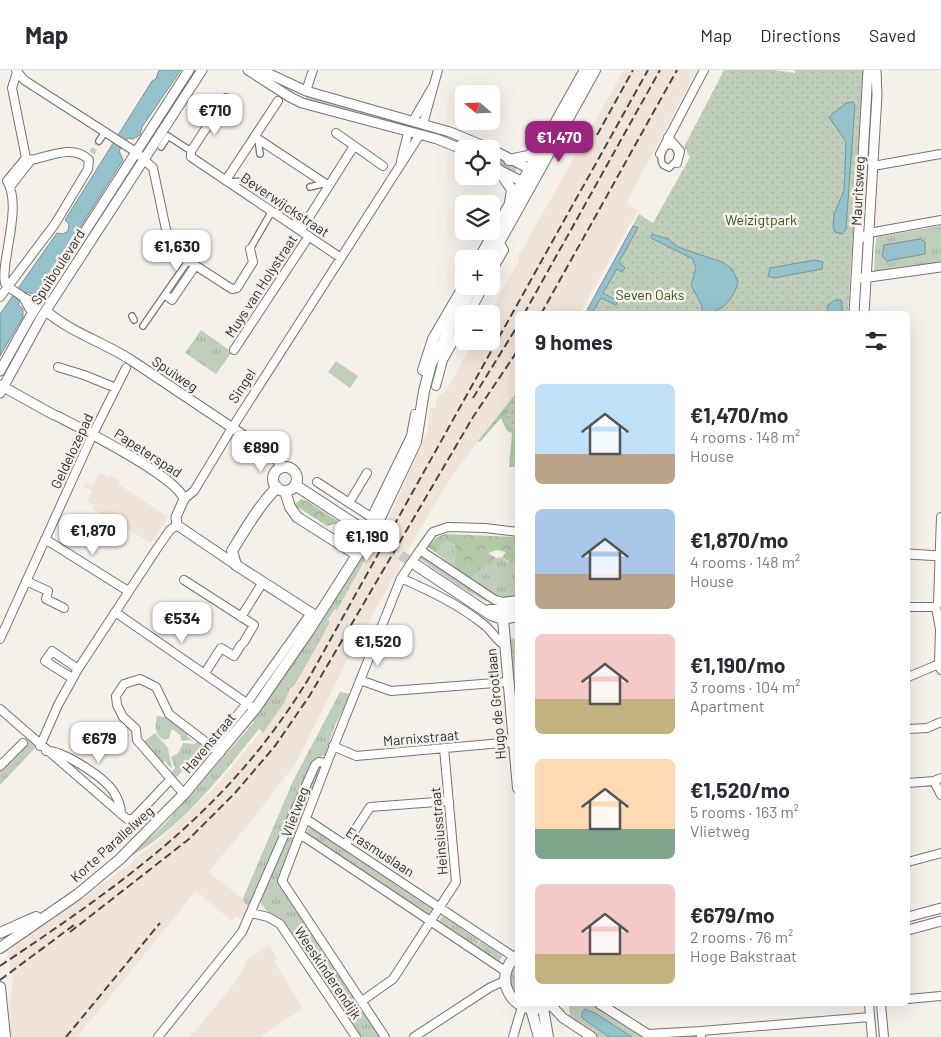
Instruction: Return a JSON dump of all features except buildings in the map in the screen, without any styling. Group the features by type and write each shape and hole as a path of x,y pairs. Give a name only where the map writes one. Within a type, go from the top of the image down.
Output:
{"main road":[{"path":"534,171 545,142 585,70"},
{"path":"500,232 595,70"},
{"path":"509,160 528,156 545,142"},
{"path":"500,174 512,190 500,228"},
{"path":"508,207 527,183"},
{"path":"487,250 495,240"},
{"path":"423,385 424,363 433,339 459,295"},
{"path":"423,385 441,343 469,295"},
{"name":"Havenstraat","path":"181,791 216,750 314,615 375,520 416,442 423,385"},
{"path":"314,615 236,565 232,551 265,499 286,488 297,477 294,471 282,467 274,476 286,488 361,528"},
{"path":"286,488 290,508 297,517 354,553"},
{"path":"416,565 491,615 503,618 515,616"},
{"path":"484,609 501,611 515,607"},
{"name":"Hugo de Grootlaan","path":"503,618 515,754"},
{"name":"Korte Parallelweg","path":"0,948 78,894 114,864 181,791"},
{"name":"Korte Parallelweg","path":"0,933 55,909"},
{"path":"515,958 505,976 508,995 515,1000"},
{"path":"0,987 3,1035"},
{"path":"523,1006 526,1008 539,1037"},
{"path":"526,1008 541,1006"},
{"path":"548,1006 548,1037"}],"street":[{"name":"Spuiboulevard","path":"0,371 32,313 189,70"},
{"name":"Spuiboulevard","path":"1,389 46,311 202,70"},
{"path":"248,70 290,98 302,103 443,141 455,146"},
{"path":"261,70 306,91 424,124 473,140"},
{"path":"306,91 312,70"},
{"path":"424,124 438,70"},
{"path":"660,154 704,70"},
{"name":"Mauritsweg","path":"854,311 868,70"},
{"name":"Mauritsweg","path":"864,311 877,94 876,70"},
{"path":"16,71 24,80 136,152 154,168 168,239 173,251 232,289 237,288 253,262 250,249 272,211"},
{"path":"16,71 12,88 29,159 6,184 8,239 1,268 5,285 23,298 32,313"},
{"path":"413,121 432,88"},
{"path":"161,147 168,136 192,151 226,98"},
{"path":"228,181 278,101"},
{"path":"100,140 105,132"},
{"path":"336,133 383,166"},
{"name":"Singel","path":"400,165 408,133"},
{"name":"Singel","path":"43,748 72,678 128,591 170,530 177,525 176,517 184,499 194,491 232,428 419,136"},
{"path":"668,137 680,151 677,160"},
{"path":"256,138 260,154"},
{"path":"256,138 327,184"},
{"path":"300,229 327,184 354,146"},
{"name":"Spuiboulevard","path":"0,297 5,285 55,224 88,169 90,157 74,151 29,159"},
{"name":"Beverwijckstraat","path":"192,151 191,157 341,258"},
{"path":"500,154 534,171"},
{"path":"873,166 941,154"},
{"path":"500,170 527,183"},
{"path":"228,181 245,181"},
{"path":"310,187 327,184"},
{"path":"293,212 300,229"},
{"path":"859,240 869,233 941,220"},
{"name":"Muys van Holystraat","path":"234,350 309,236"},
{"path":"497,240 504,250 500,257"},
{"path":"143,326 166,295 172,300 191,263"},
{"path":"856,278 940,270"},
{"path":"23,298 38,304"},
{"name":"Spuiweg","path":"46,311 81,336 115,350 131,360 273,455 281,463 282,467"},
{"path":"423,385 436,384 443,360 455,339"},
{"name":"Geldelozepad","path":"0,639 93,434 131,360"},
{"path":"58,368 84,375 116,388"},
{"name":"Papeterspad","path":"1,389 119,448 175,486 184,499"},
{"path":"349,503 367,473"},
{"path":"317,482 375,520"},
{"path":"910,676 940,667 941,629 936,607 941,517"},
{"path":"177,525 236,565"},
{"name":"Vlietweg","path":"385,1037 282,881 326,763 402,578 420,550 433,532 448,527 485,528 515,532"},
{"path":"45,539 128,591"},
{"path":"420,550 495,600 504,602 515,600"},
{"path":"220,554 232,551"},
{"path":"910,554 940,556"},
{"path":"402,578 427,589 485,625 497,640 505,645"},
{"path":"184,580 254,625 234,656 221,648 205,673"},
{"path":"26,581 48,591 46,599 64,608"},
{"path":"241,617 263,582"},
{"path":"910,607 936,607"},
{"path":"115,612 248,704"},
{"path":"72,678 45,660 47,655 52,650 78,669"},
{"path":"181,791 137,740 136,729 125,720 119,710 116,696 124,684 140,679 151,683 160,694 169,714 216,750"},
{"path":"360,680 391,692 508,682"},
{"path":"0,709 127,819 132,819 170,780"},
{"path":"910,729 927,728 941,722"},
{"path":"0,766 30,736"},
{"name":"Marnixstraat","path":"333,746 356,756 514,742"},
{"path":"43,748 64,755 108,785 116,796 120,814"},
{"name":"Heinsiusstraat","path":"440,907 456,882 444,748"},
{"path":"158,1037 242,932 316,765 319,762 326,763"},
{"path":"910,783 938,779 941,795"},
{"path":"346,844 370,807 449,801"},
{"name":"Erasmuslaan","path":"306,819 515,955"},
{"path":"300,834 505,976 414,1037"},
{"path":"910,861 941,853"},
{"path":"362,1002 393,980 440,907"},
{"path":"910,916 941,908"},
{"name":"Weeskinderendijk","path":"251,913 268,917 280,924 356,1037"},
{"path":"910,929 941,921"},
{"path":"910,998 941,996"},
{"path":"549,1006 563,1018 592,1037"},
{"path":"603,1006 650,1036 701,1034 870,1017"},
{"path":"869,1006 872,1037"},
{"path":"881,1006 884,1037"},
{"path":"513,1037 526,1008"}],"shaded area":[{"path":"624,70 697,70 626,203 638,210 581,311 515,311 515,395 459,466 432,508 346,662 295,764 253,819 208,872 250,904 242,920 236,916 232,921 196,891 77,1037 10,1037 9,1011 13,982 8,951 11,947 134,862 133,860 158,841 215,787 263,729 380,537 428,431 430,408 436,408 437,397 446,391 469,350 500,350 500,305 494,305 519,261 518,255"},
{"path":"99,473 109,478 110,475 120,481 118,484 168,517 151,543 93,509 95,505 87,502 92,491 84,487 85,483 93,486"},
{"path":"269,945 277,959 274,961 303,1008 260,1037 189,1037 239,977 247,960"}],"green space":[{"path":"193,70 197,73 147,147 146,144"},
{"name":"Weizigtpark","path":"724,70 774,70 795,73 795,70 863,70 848,311 587,311 639,214 653,223 690,157 684,147"},
{"path":"307,94 405,120 402,129 304,102"},
{"path":"868,101 875,101 867,230 864,232"},
{"path":"500,156 518,167 514,174 500,167"},
{"path":"941,226 941,262 874,271 876,237"},
{"path":"201,330 232,352 216,374 185,353"},
{"path":"336,361 358,376 350,388 328,372"},
{"path":"515,395 515,467 509,467 512,433 507,431 501,418 480,442 478,441"},
{"path":"515,398 515,430 512,429 505,420 511,402"},
{"path":"301,499 353,531 350,534 335,524 327,526 299,508 296,511 295,504"},
{"path":"445,534 515,537 515,563 511,563 502,557 506,552 497,550 488,553 496,558 492,564 486,564 469,580 454,570 455,545 446,541 436,553 428,547 437,537"},
{"path":"446,541 455,545 454,567 436,553"},
{"path":"367,549 370,551 337,610 335,609 328,620 330,622 321,638 319,637 321,639 294,686 290,688 284,703 263,733 259,729 200,800 183,817 166,832 128,858 165,824 254,722 253,720"},
{"path":"422,555 494,603 478,597 457,584 420,559"},
{"path":"502,557 506,561 515,563 515,596 511,598 499,598 486,592 469,580 486,564 492,564 496,558"},
{"path":"515,638 515,742 507,639"},
{"path":"340,692 351,694 335,725 325,755 314,759 250,903 247,905 243,901 244,896 293,781"},
{"path":"157,716 171,718 189,733 187,736 195,743 190,740 182,741 180,735 172,729 169,738 164,740 161,738 156,730"},
{"path":"155,733 168,748 172,769 165,761 161,764 142,743"},
{"path":"28,739 36,747 0,785 0,770"},
{"path":"199,739 203,747 177,777 172,776 170,774 175,768 171,757 178,753 183,743 195,744"},
{"path":"318,766 321,767 317,780 279,883 380,1037 361,1037 288,929 264,908 259,899"},
{"path":"312,828 434,907 434,912 428,916 307,837 308,829"},
{"path":"444,913 481,938 475,948 438,923"},
{"path":"482,938 504,953 498,963 476,948"},
{"path":"515,962 515,998 507,984"},
{"path":"569,1006 595,1006 643,1037 632,1037 588,1009 582,1013 582,1018 609,1037 596,1037 570,1020"}],"water":[{"path":"159,70 181,70 142,127 140,135 133,139 128,138 119,151 123,160 39,292 32,294 27,292 18,304 23,309 23,317 0,356 0,314 57,233 63,234 68,231 69,224 65,220 152,81 156,79"},
{"path":"853,102 855,105 846,230 842,234 835,232 833,227 834,214 844,191 846,142 829,117 846,103"},
{"path":"633,226 638,228 619,262 625,268 622,272 617,269 603,293 618,301 616,305 601,298 593,311 587,311"},
{"path":"652,234 668,239 678,247 722,262 732,269 738,281 734,294 721,308 715,311 702,311 702,306 691,285 696,268 693,259 651,238"},
{"path":"920,239 925,242 925,254 887,261 882,256 884,245"},
{"path":"815,260 823,262 822,269 774,278 768,276 770,268"},
{"path":"835,300 841,300 843,311 827,311 828,305"},
{"path":"585,1009 595,1013 632,1037 609,1037 582,1018 582,1013"}],"tunnel":[{"path":"92,153 99,141"},
{"path":"363,530 416,565"}],"railway":[{"path":"597,135 633,70"},
{"path":"0,966 90,904 132,873 171,840 209,805 244,767 278,725 309,678 648,70"},
{"path":"526,311 660,70"},
{"path":"543,311 677,70"},
{"path":"473,398 515,330"},
{"path":"70,932 189,839 235,793 275,746 310,695 473,417 515,354"},
{"path":"66,1037 160,923"},
{"path":"0,980 74,925"}],"park label":[{"name":"Seven Oaks","path":"650,295"}]}
